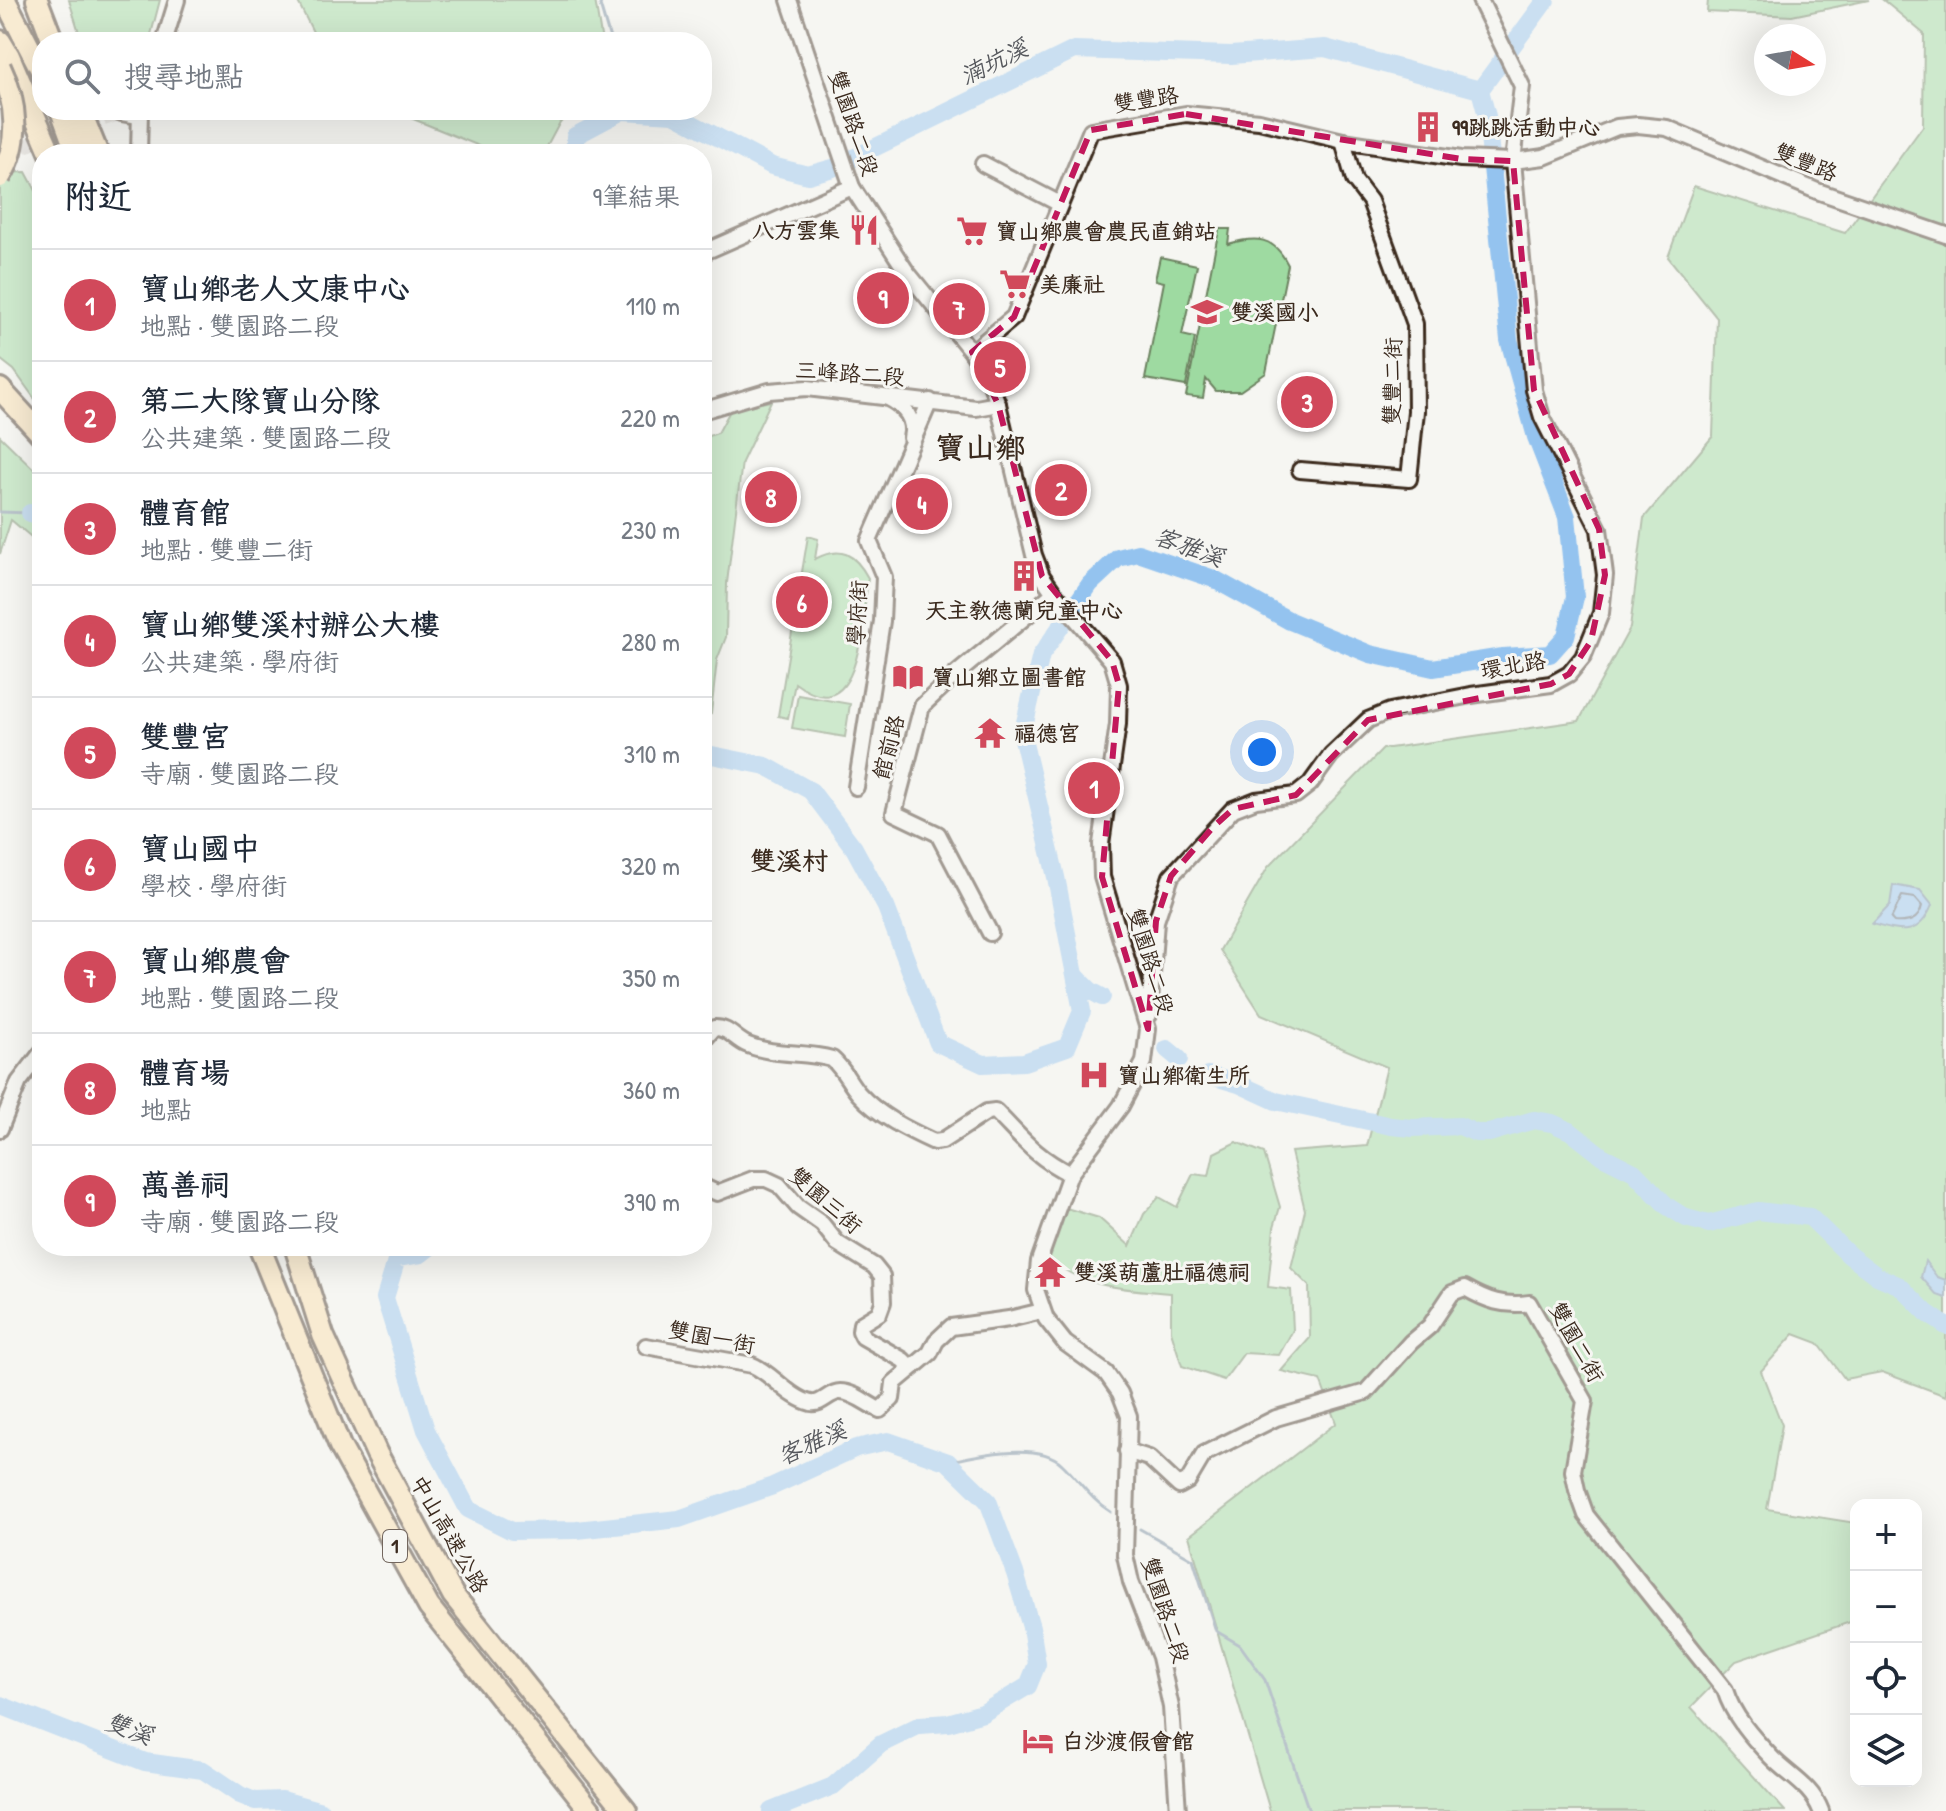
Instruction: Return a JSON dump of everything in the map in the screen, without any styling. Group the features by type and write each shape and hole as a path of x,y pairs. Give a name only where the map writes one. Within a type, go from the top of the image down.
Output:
{"highway":[{"path":"5,0 32,53"},
{"path":"37,0 49,32"},
{"path":"0,41 32,110"},
{"path":"0,67 8,83 16,133 7,165 0,177"},
{"path":"36,120 47,144"},
{"path":"65,120 73,144"},
{"path":"84,120 94,144"},
{"path":"0,389 32,424"},
{"name":"1","path":"263,1256 340,1446 429,1607 591,1811"},
{"name":"中山高速公路","path":"298,1256 323,1335 377,1454 453,1595 621,1806"}],"street":[{"path":"167,32 177,0"},
{"name":"雙園路二段","path":"789,0 852,187 906,271 972,352 989,379 1042,576 1112,661 1119,685 1118,724 1101,844 1102,877 1148,1029 1144,1062 1121,1106 1070,1174 1039,1261 1036,1290 1042,1311 1065,1343 1098,1366 1114,1382 1129,1416 1125,1555 1131,1582 1160,1657 1171,1707 1178,1811"},
{"name":"環北路","path":"1148,1029 1156,921 1171,876 1233,809 1256,800 1296,795 1310,784 1331,755 1368,720 1390,711 1551,684 1569,674 1583,657 1601,613 1605,575 1599,529 1542,417 1534,390 1513,161 1522,86 1480,0"},
{"name":"雙豐路","path":"972,352 1014,317 1091,130 1186,114 1259,121 1343,141 1461,159 1513,161 1544,157 1617,127 1638,125 1667,128 1817,191 1946,235"},
{"path":"139,144 140,120"},
{"name":"雙豐二街","path":"1300,470 1409,479 1416,411 1415,324 1370,201 1354,180 1343,141"},
{"path":"983,164 1060,204"},
{"path":"712,249 852,187"},
{"name":"三峰路二段","path":"712,408 780,390 807,388 976,408 998,404"},
{"name":"學府街","path":"884,396 898,403 910,416 913,431 908,451"},
{"name":"學府街","path":"856,787 883,610 884,577 869,541 930,401"},
{"name":"館前路","path":"990,933 938,834 894,813 922,706 1054,593"},
{"path":"712,1030 722,1028 744,1044 757,1048 832,1059 859,1094 878,1110 934,1142 942,1141 977,1117 995,1111 1027,1147 1070,1174"},
{"path":"0,1129 19,1082 32,1065"},
{"name":"雙園三街","path":"712,1191 717,1193 753,1179 766,1179 779,1185 798,1207 822,1224 837,1243 874,1266 882,1276 883,1302 879,1313 861,1324 860,1331 863,1337 911,1368"},
{"name":"雙園二街","path":"1127,1451 1149,1458 1179,1486 1188,1481 1204,1454 1276,1418 1366,1392 1411,1342 1430,1326 1452,1293 1465,1288 1495,1302 1514,1305 1529,1303 1585,1401 1573,1471 1586,1515 1725,1690 1731,1709 1741,1722 1772,1758 1807,1786 1816,1797 1821,1811"},
{"name":"雙園一街","path":"646,1346 752,1365 810,1403 839,1392 880,1410 892,1399 894,1383 930,1353 936,1341 951,1327 1042,1311"}],"highlighted area":[{"path":"1186,114 1461,159 1513,161 1534,390 1599,529 1605,575 1591,641 1569,674 1551,684 1368,720 1296,795 1233,809 1213,827 1171,876 1156,921 1148,1029 1102,877 1119,685 1112,661 1042,576 998,404 972,352 1014,317 1091,130"}],"green space":[{"path":"69,0 160,0 152,32 79,32"},
{"path":"297,0 595,0 600,32 313,32"},
{"path":"1708,0 1869,0 1792,16 1707,12"},
{"path":"1883,0 1946,0 1946,1396 1882,1372 1845,1379 1818,1343 1794,1334 1761,1371 1782,1425 1767,1509 1850,1522 1850,1622 1736,1661 1691,1707 1785,1811 1270,1811 1189,1536 1336,1423 1320,1380 1281,1371 1310,1338 1309,1286 1291,1268 1305,1210 1291,1152 1367,1146 1387,1067 1261,1014 1220,950 1268,867 1383,749 1579,721 1630,628 1644,518 1713,436 1717,318 1668,257 1694,186 1845,233 1923,126 1924,34"},
{"path":"416,120 562,120 548,144 475,144"},
{"path":"26,172 32,183 32,395 14,370 0,359 0,173"},
{"path":"1219,229 1230,229 1228,244 1256,239 1270,244 1283,255 1288,265 1266,373 1240,391 1216,391 1206,379 1203,398 1186,396"},
{"path":"1160,257 1197,265 1182,335 1195,338 1186,386 1145,379 1164,282 1155,280"},
{"path":"771,401 742,462 727,583 726,637 717,660 712,705 712,435 718,433 731,409"},
{"path":"0,436 32,467 32,538 11,520 0,554"},
{"path":"808,536 818,539 815,559 832,553 846,554 858,563 868,578 860,642 846,683 834,694 817,695 795,683 788,718 778,716"},
{"path":"798,695 850,704 845,737 792,728"},
{"path":"1236,1142 1264,1153 1280,1207 1274,1227 1268,1287 1291,1290 1293,1330 1279,1355 1244,1353 1224,1380 1182,1366 1171,1331 1171,1293 1103,1285 1073,1274 1044,1255 1066,1208 1099,1218 1130,1246 1144,1214 1159,1197 1177,1207 1193,1174 1209,1176 1214,1153"}],"water":[{"path":"1893,885 1920,890 1932,905 1927,916 1915,928 1900,930 1872,924 1890,905"},
{"path":"1925,1261 1937,1277 1946,1280 1946,1298 1937,1295 1921,1277"}],"waterway":[{"path":"602,0 600,5 608,32"},
{"name":"客雅溪","path":"712,755 766,766 811,791 854,848 886,907 938,1043 983,1064 1024,1062 1067,1047 1082,1011 1056,877 1022,735 1041,655 1090,584 1118,558 1138,553 1214,579 1290,621 1370,654 1433,668 1503,657 1550,654 1566,636 1575,597 1567,517 1536,437 1509,340 1487,116 1480,90 1546,0"},
{"name":"湳坑溪","path":"685,120 772,166 808,175 833,168 1074,50 1231,55 1325,48 1480,90"},
{"name":"湳坑溪","path":"575,144 575,136 605,120"},
{"path":"0,512 30,513"},
{"path":"1077,977 1102,997"},
{"path":"1167,1049 1179,1059"},
{"path":"1208,1075 1239,1084 1276,1101 1391,1126 1460,1126 1476,1133 1489,1133 1534,1120 1552,1123 1570,1131 1602,1156 1634,1172 1667,1206 1686,1218 1709,1224 1758,1211 1810,1217 1849,1255 1877,1276 1900,1286 1927,1313 1946,1326"},
{"name":"客雅溪","path":"409,1256 397,1258 385,1298 426,1430 468,1509 512,1531 577,1530 679,1519 773,1486 856,1448 888,1441 948,1462 988,1501 1031,1627 1037,1664 1028,1686 983,1713 948,1723 920,1725 881,1744 833,1786 771,1811"},
{"path":"948,1462 1023,1451 1052,1457 1111,1512"},
{"path":"1140,1529 1193,1559 1216,1631 1240,1645 1265,1680 1309,1811"},
{"name":"雙溪","path":"0,1705 145,1762 203,1770 240,1795 255,1801 282,1800 321,1811"}],"tunnel":[{"path":"4,153 101,120"}],"place":[{"name":"99跳跳活動中心","path":"1428,127"},
{"name":"八方雲集","path":"864,230"},
{"name":"寶山鄉農會農民直銷站","path":"972,231"},
{"name":"美廉社","path":"1015,284"},
{"name":"萬善祠","path":"883,298"},
{"name":"寶山鄉農會","path":"959,309"},
{"name":"雙溪國小","path":"1207,312"},
{"name":"雙豐宮","path":"1000,367"},
{"name":"體育館","path":"1307,402"},
{"name":"第二大隊寶山分隊","path":"1061,490"},
{"name":"體育場","path":"771,497"},
{"name":"寶山鄉雙溪村辦公大樓","path":"922,504"},
{"name":"天主教德蘭兒童中心","path":"1024,576"},
{"name":"寶山國中","path":"802,602"},
{"name":"寶山鄉立圖書館","path":"908,677"},
{"name":"福德宮","path":"990,733"},
{"name":"寶山鄉老人文康中心","path":"1094,788"},
{"name":"寶山鄉衛生所","path":"1094,1075"},
{"name":"雙溪葫蘆肚福德祠","path":"1050,1272"},
{"name":"白沙渡假會館","path":"1038,1741"}],"district":[{"name":"寶山鄉","path":"980,448"},
{"name":"雙溪村","path":"789,861"}]}
